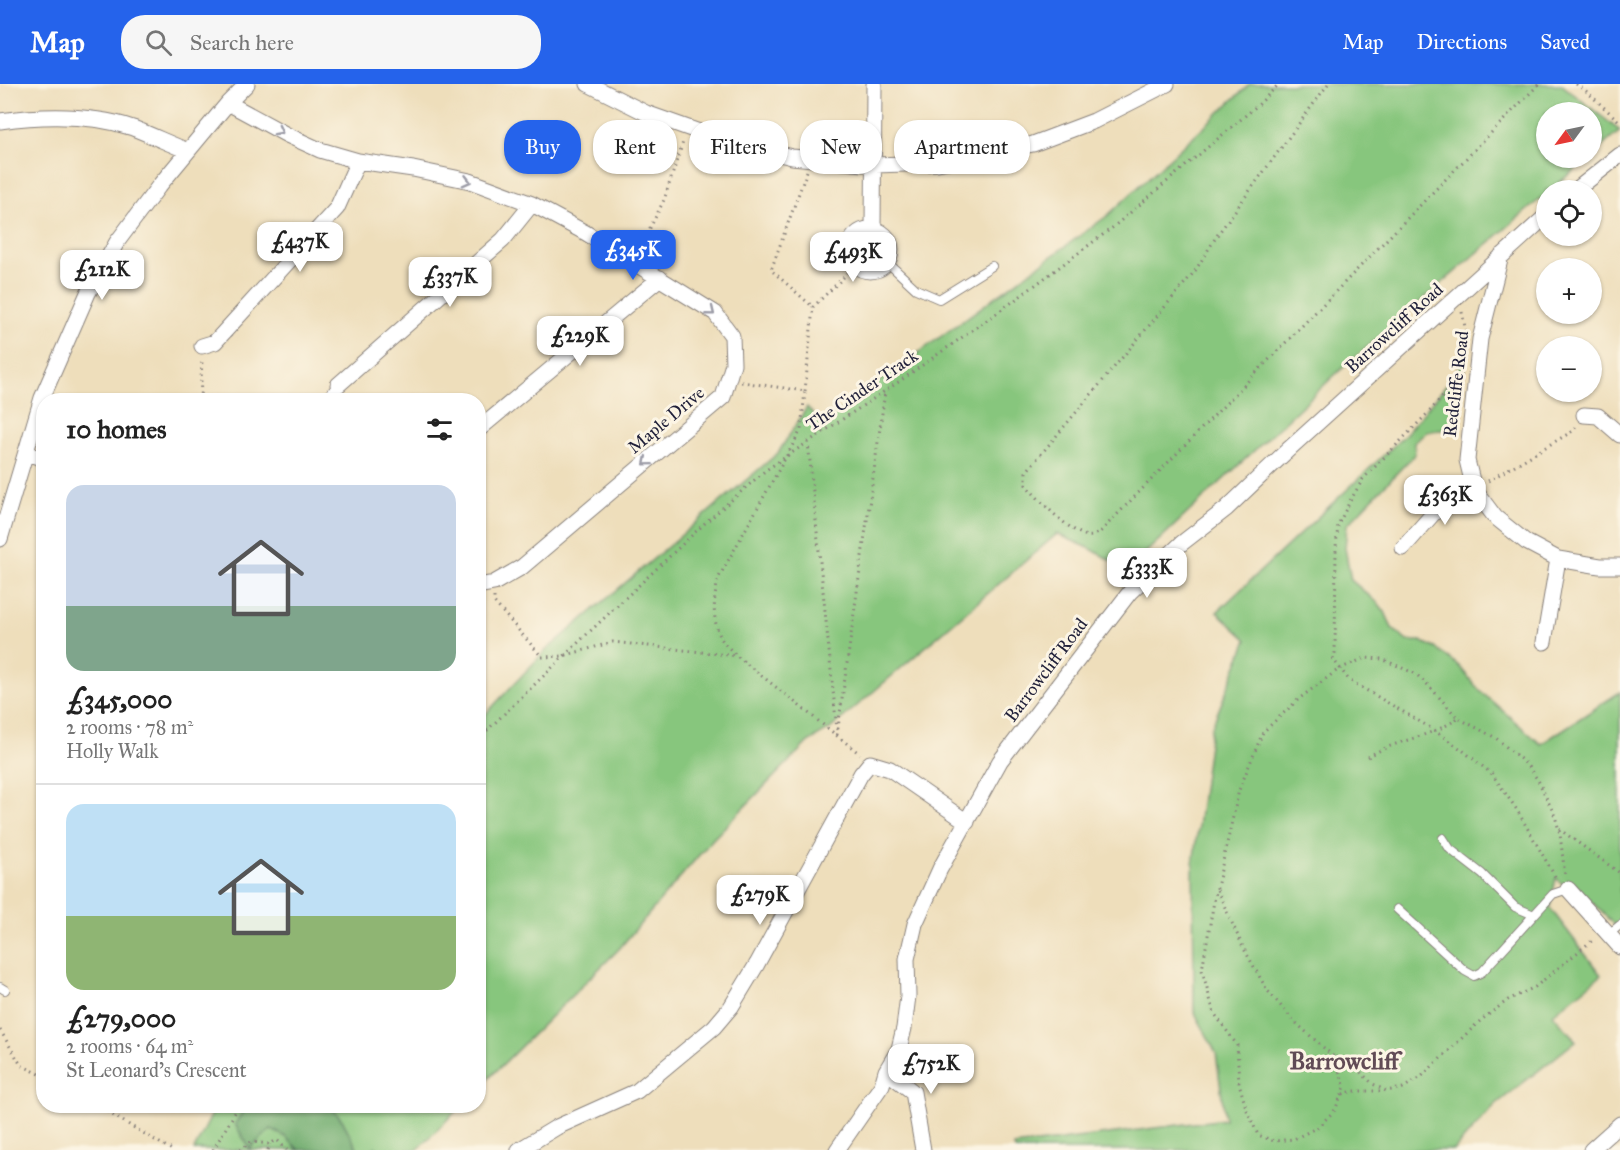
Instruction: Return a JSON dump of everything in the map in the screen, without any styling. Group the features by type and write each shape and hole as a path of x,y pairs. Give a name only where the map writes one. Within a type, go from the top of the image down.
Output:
{"street":[{"path":"44,393 88,293 117,242 159,186 228,103 247,84"},
{"path":"588,84 646,112 688,128 733,143 800,158"},
{"path":"874,84 874,120"},
{"path":"882,165 938,163 1033,144 1094,121 1167,84"},
{"name":"Maple Drive","path":"228,103 320,150 358,162 470,181 532,204 660,278 715,313 732,336 733,364 723,397 522,567 494,584 486,585"},
{"path":"0,121 56,117 92,119 132,128 188,151"},
{"path":"1589,180 1620,155"},
{"path":"202,346 215,342 337,208 358,162"},
{"path":"873,229 874,174"},
{"path":"338,385 503,240 532,204"},
{"name":"Barrowcliff Road","path":"837,1150 882,1085 886,1071 899,1049 908,996 907,959 915,924 940,869 1000,761 1130,592 1182,543 1226,510 1290,448 1536,225"},
{"path":"873,229 886,236 889,242 891,249 887,262 877,270 865,270 854,264 849,251 850,243 859,232 873,229"},
{"name":"Redcliffe Road","path":"1501,256 1480,339 1477,362 1467,459 1474,489 1495,517 1526,542 1558,559 1600,566 1620,566"},
{"path":"486,423 660,278"},
{"path":"1584,415 1598,416 1620,435"},
{"path":"0,539 36,419"},
{"path":"26,453 36,456"},
{"path":"1403,548 1439,507 1474,489"},
{"path":"1544,642 1558,559"},
{"path":"519,1150 557,1127 637,1091 714,1027 731,1007 758,964 861,774 870,763 890,769 967,822"},
{"path":"1568,889 1611,930 1620,947"},
{"path":"886,1071 914,1092 923,1150"},
{"path":"1591,1150 1620,1124"}],"lane":[{"path":"887,262 916,289 939,299 992,266"},
{"path":"331,393 338,385"},
{"path":"1443,838 1450,849 1482,874 1515,907 1534,915"},
{"path":"1397,909 1473,976 1482,972 1552,894 1568,889"}],"path":[{"name":"The Cinder Track","path":"486,731 705,523 766,470 1011,303 1112,228 1259,104 1279,84"},
{"path":"1328,84 1218,234 1195,271 1026,472 1026,485 1041,503 1079,533 1094,536 1101,531 1539,84"},
{"path":"1576,84 1620,122"},
{"path":"633,262 664,200 688,128"},
{"path":"806,174 771,270 813,307"},
{"path":"854,264 847,274 813,307 801,430 719,577 715,592 717,627 724,642 738,657 870,763"},
{"path":"200,393 202,346"},
{"path":"1477,362 1468,367 1431,410 1363,480 1338,525 1333,659 1349,680 1461,749 1492,774 1517,810 1555,878 1568,889"},
{"path":"728,381 805,391"},
{"path":"837,735 885,391"},
{"path":"1474,489 1573,431 1584,415"},
{"path":"808,442 837,735"},
{"path":"494,584 494,602 542,657 563,656 613,642 738,657"},
{"path":"1335,1057 1345,1087 1335,1110 1318,1127 1294,1139 1274,1141 1258,1135 1246,1108 1239,1083 1237,1046 1214,1013 1202,970 1239,790 1263,732 1300,698 1339,669 1365,658 1382,659 1399,665 1416,674 1458,718 1496,738 1526,764 1546,796 1558,828 1563,870 1568,889"},
{"path":"1368,757 1393,744 1435,732 1458,718"},
{"path":"1558,828 1620,873"},
{"path":"1217,890 1267,990 1293,1021 1335,1057 1356,1067 1373,1084 1386,1091"},
{"path":"1342,1095 1353,1091 1386,1091 1403,1088 1421,1077 1480,1021 1508,1000 1534,987 1611,930"},
{"path":"0,1030 21,1065 36,1072"},
{"path":"109,1113 172,1150"},
{"path":"213,1150 235,1113"},
{"path":"240,1150 251,1142 270,1144 277,1140 288,1150"},
{"path":"268,1150 270,1144"}],"green space":[{"path":"1250,84 1561,84 1584,102 1536,102 1536,168 1577,168 1562,180 1536,180 1536,203 1337,373 1127,570 1091,549 1057,534 830,729 808,742 712,840 618,950 486,1081 486,714 544,652 778,453 807,407 822,425 1107,216"},
{"path":"1602,117 1620,131 1602,146"},
{"path":"1464,361 1456,429 1427,431 1414,443 1415,454 1347,525 1345,548 1351,580 1379,604 1392,628 1407,641 1421,641 1437,649 1459,666 1479,690 1541,744 1620,692 1620,929 1575,885 1568,889 1556,878 1550,908 1601,975 1553,1014 1576,1041 1495,1105 1454,1150 1015,1150 1014,1146 1225,1119 1216,1053 1194,1011 1193,864 1211,729 1247,640 1217,612 1404,436"},
{"path":"212,1113 242,1113 235,1124 250,1148 270,1129 286,1137 299,1150 194,1150"},
{"path":"242,1113 336,1113 358,1150 299,1150 286,1137 271,1129 250,1149 235,1124"},
{"path":"336,1113 454,1113 417,1150 378,1150 375,1147 373,1150 358,1150"}],"district":[{"name":"Barrowcliff","path":"1344,1061"}]}
